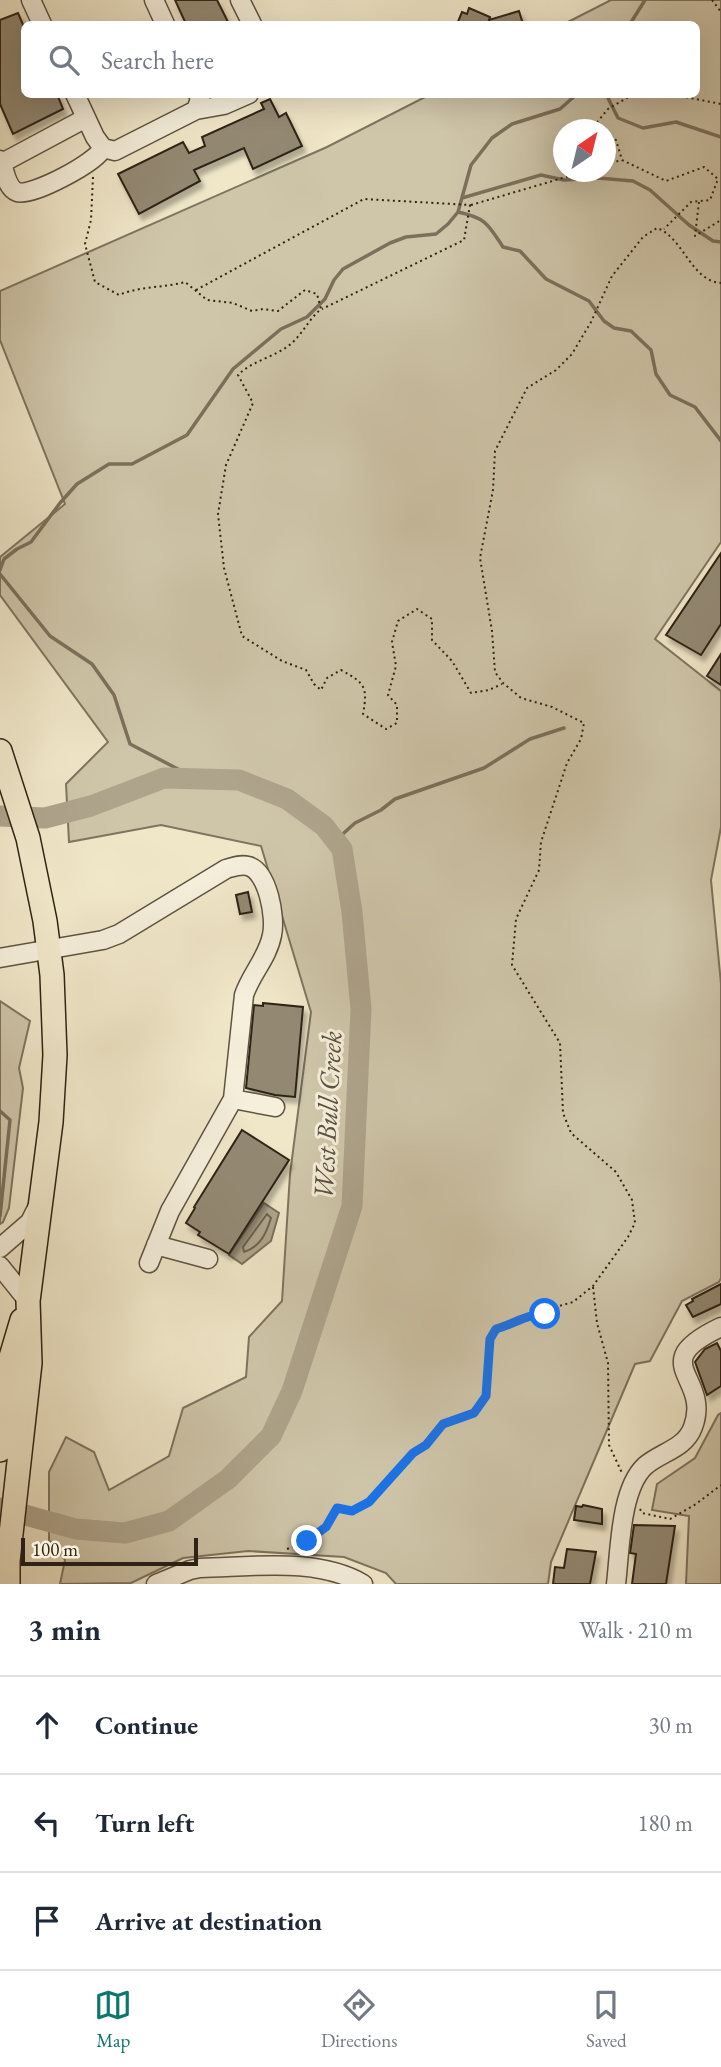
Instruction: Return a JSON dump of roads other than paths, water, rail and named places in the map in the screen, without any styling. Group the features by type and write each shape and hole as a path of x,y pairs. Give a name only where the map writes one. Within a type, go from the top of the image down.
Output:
{"main road":[{"path":"0,1507 11,1357 28,1300 51,1122 55,1055 49,950 38,882 28,838 4,761"},
{"path":"6,1451 8,1584"}],"street":[{"path":"31,0 41,21"},
{"path":"154,0 164,21"},
{"path":"240,0 250,21"},
{"path":"77,98 103,148 115,151 197,102 224,105 240,98"},
{"path":"86,118 1,162 9,185 14,191 27,193 94,160 103,148"},
{"path":"0,958 103,940 118,934 226,869 239,865 249,866 257,871 267,888 274,921 268,948 248,982 244,996 233,1099 170,1212 149,1263"},
{"path":"233,1099 275,1107"},
{"path":"0,1248 30,1222 41,1199"},
{"path":"156,1245 208,1259"},
{"path":"0,1266 28,1300"},
{"path":"616,1584 630,1490 644,1466 676,1448 691,1432 696,1417 697,1402 683,1368 683,1357 695,1340 721,1327"},
{"path":"156,1584 200,1568 307,1567 337,1572 363,1584"}],"water":[{"path":"264,1203 279,1213 271,1241 242,1264 229,1255"}],"waterway":[{"path":"632,21 645,0"},
{"path":"0,570 4,559 31,542 77,484 109,464 132,464 187,435 233,369 281,329 307,317 325,299 343,269 390,243 406,237 436,234 448,224 458,212 471,165 492,138 512,124 560,109 572,98"},
{"path":"608,98 618,118 643,128 676,122 721,137"},
{"path":"462,198 541,175 564,180 598,178 633,181 650,190 689,225 713,241 721,242"},
{"path":"458,212 481,220 503,247 520,251 546,279 589,301 604,321 614,328 631,331 651,350 656,374 670,395 695,407 721,441"},
{"path":"0,574 50,636 92,664 114,695 130,744 197,779"},
{"path":"335,841 355,823 381,810 395,799 484,768 530,739 564,728"},
{"name":"West Bull Creek","path":"0,816 45,818 91,806 164,778 239,780 287,799 324,826 342,849 352,912 361,1009 352,1206 292,1391 271,1436 228,1479 169,1521 125,1533 76,1529 0,1508"},
{"path":"0,1111 10,1120 0,1216"}]}
